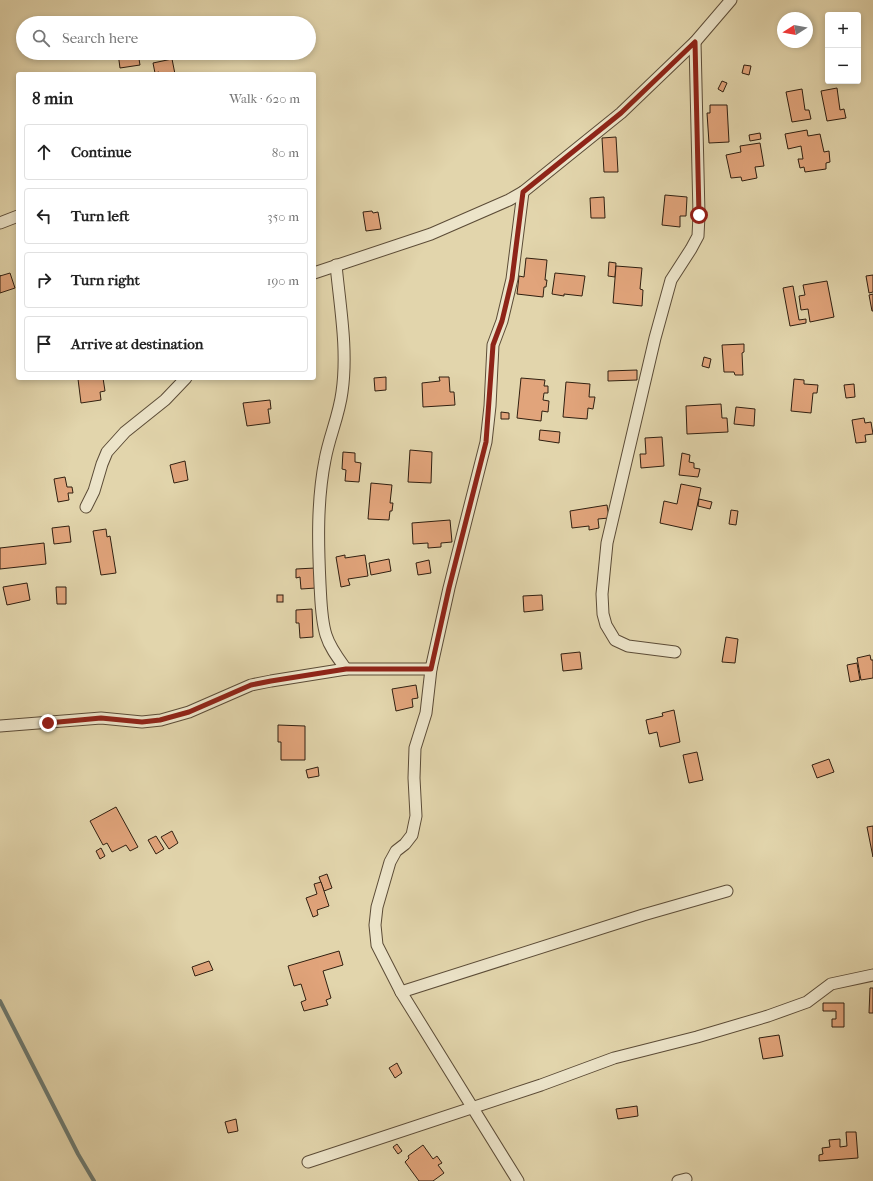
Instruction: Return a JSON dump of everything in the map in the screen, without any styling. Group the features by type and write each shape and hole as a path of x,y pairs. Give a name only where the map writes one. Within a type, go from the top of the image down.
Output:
{"street":[{"path":"316,272 431,234 509,200 523,192 621,113 695,42 731,0"},
{"path":"675,652 628,646 615,640 606,625 603,614 602,594 607,543 655,338 671,280 698,236 699,215 695,42"},
{"path":"518,1181 401,992 377,945 375,925 377,907 390,862 396,851 405,844 412,835 416,816 414,778 415,748 426,713 431,669 449,588 486,442 493,345 502,321 512,279 523,192"},
{"path":"0,223 16,217"},
{"path":"336,265 344,364 342,392 325,459 320,491 319,564 322,613 326,635 333,652 346,669"},
{"path":"86,507 94,491 107,452 125,432 165,400 184,380"},
{"path":"0,726 101,718 142,722 160,720 189,712 251,685 271,681 346,669 431,669"},
{"path":"401,992 629,919 727,891"},
{"path":"308,1162 541,1085 614,1058 697,1037 768,1016 807,1002 831,984 873,975"}],"building":[{"path":"119,60 139,60 140,65 120,68"},
{"path":"172,60 175,72 155,72 153,63"},
{"path":"744,65 751,66 749,75 742,73"},
{"path":"722,81 727,83 723,92 718,89"},
{"path":"837,88 840,110 844,109 846,118 827,121 821,91"},
{"path":"802,89 805,110 809,110 811,119 792,122 786,92"},
{"path":"710,105 727,105 729,142 709,143 707,113 710,113"},
{"path":"807,130 808,136 820,134 824,152 829,151 830,162 826,163 826,169 805,172 804,167 800,168 798,159 803,159 801,146 788,149 785,134"},
{"path":"760,133 761,139 750,141 749,135"},
{"path":"616,137 618,172 604,172 602,138"},
{"path":"760,143 764,166 755,167 757,178 742,181 741,177 731,178 726,155 741,152 740,146"},
{"path":"665,195 687,197 686,216 680,216 680,227 662,225"},
{"path":"604,197 605,218 591,218 590,198"},
{"path":"372,211 373,213 378,212 381,229 366,231 363,212"},
{"path":"526,258 547,260 545,280 547,280 546,287 544,287 543,297 517,294 519,276 524,277"},
{"path":"609,262 616,263 615,277 608,276"},
{"path":"616,266 642,268 640,289 643,290 642,306 613,303"},
{"path":"10,273 15,288 0,293 0,276"},
{"path":"555,273 585,276 582,296 552,294"},
{"path":"873,275 873,292 869,293 866,276"},
{"path":"827,281 834,317 810,322 808,309 801,310 799,296 805,295 803,285"},
{"path":"793,286 799,320 806,319 806,323 790,326 783,288"},
{"path":"873,294 873,311 872,311 869,295"},
{"path":"744,344 744,352 742,353 743,375 735,375 734,372 724,372 722,345"},
{"path":"704,357 711,359 709,368 702,366"},
{"path":"637,370 637,380 608,381 608,371"},
{"path":"386,377 386,390 375,391 374,378"},
{"path":"439,377 449,377 450,392 454,392 455,405 423,407 422,383 440,381"},
{"path":"521,378 545,380 544,386 548,386 548,393 544,393 543,400 549,401 548,412 542,411 541,421 517,418"},
{"path":"794,379 804,380 804,384 818,385 817,393 813,393 811,413 791,411"},
{"path":"78,380 103,380 105,391 100,392 101,400 81,403"},
{"path":"566,382 590,384 589,397 595,397 593,409 588,408 587,419 563,417"},
{"path":"854,384 855,397 846,398 844,385"},
{"path":"270,400 271,409 268,409 270,423 247,426 243,403"},
{"path":"721,404 722,418 727,418 728,432 687,434 686,406"},
{"path":"736,407 755,409 754,426 734,424"},
{"path":"501,412 509,413 509,419 501,419"},
{"path":"864,418 865,423 871,422 873,434 865,435 866,442 856,443 852,420"},
{"path":"540,430 560,432 559,443 539,440"},
{"path":"662,437 664,466 641,468 640,454 646,454 645,438"},
{"path":"410,450 432,452 431,483 408,482"},
{"path":"343,452 355,453 355,462 361,463 359,482 345,481 346,470 342,469"},
{"path":"682,453 690,455 689,462 694,463 694,468 700,469 698,477 679,475"},
{"path":"185,461 188,480 174,483 170,465"},
{"path":"65,477 67,487 72,487 73,493 68,493 69,500 58,502 54,479"},
{"path":"371,483 392,485 390,503 393,503 389,520 368,519"},
{"path":"681,484 701,488 692,530 660,523 664,501 677,504"},
{"path":"699,499 712,502 710,509 698,506"},
{"path":"607,505 609,518 598,519 599,528 589,530 589,526 572,528 570,511"},
{"path":"731,510 738,511 736,525 729,524"},
{"path":"450,520 452,542 441,543 441,547 428,548 428,543 413,544 412,523"},
{"path":"69,526 71,542 54,544 52,528"},
{"path":"106,529 107,537 110,536 116,573 101,575 93,531"},
{"path":"44,543 46,564 0,569 0,548"},
{"path":"345,555 345,558 365,555 368,576 348,579 350,585 341,587 336,557"},
{"path":"389,559 391,571 371,575 369,563"},
{"path":"429,560 431,573 418,575 416,563"},
{"path":"315,568 316,588 301,589 300,577 296,578 296,569"},
{"path":"27,583 30,600 7,605 3,587"},
{"path":"56,587 66,587 66,604 57,604"},
{"path":"277,595 283,595 283,602 277,602"},
{"path":"542,595 543,610 524,612 523,596"},
{"path":"312,609 313,637 300,638 299,623 296,623 296,610"},
{"path":"726,637 738,639 735,663 722,662"},
{"path":"580,652 582,669 563,671 561,654"},
{"path":"870,655 871,660 873,660 873,678 861,680 857,658"},
{"path":"857,663 860,680 850,682 847,665"},
{"path":"416,685 418,698 412,699 413,707 396,711 392,689"},
{"path":"674,710 680,742 660,747 657,732 649,734 646,720 663,716 662,713"},
{"path":"278,725 305,726 305,760 281,760 281,742 278,742"},
{"path":"697,752 703,780 689,783 683,755"},
{"path":"829,759 834,772 817,778 812,765"},
{"path":"318,767 319,776 308,778 306,770"},
{"path":"116,807 138,847 130,851 126,845 112,852 107,843 103,845 90,821"},
{"path":"873,826 873,857 867,827"},
{"path":"172,831 178,843 169,849 161,837"},
{"path":"156,836 164,849 156,854 148,840"},
{"path":"101,848 105,856 100,859 96,851"},
{"path":"327,874 332,888 324,891 319,877"},
{"path":"321,882 329,906 317,910 318,915 313,917 306,898 317,894 314,884"},
{"path":"339,951 343,965 323,971 331,998 326,1000 328,1005 304,1011 301,1002 306,1000 301,984 294,986 288,966"},
{"path":"209,961 213,970 195,976 192,967"},
{"path":"870,988 873,988 873,1013 869,1013"},
{"path":"823,1003 844,1003 844,1027 832,1027 832,1019 836,1019 836,1011 823,1011"},
{"path":"779,1035 783,1056 763,1059 759,1038"},
{"path":"397,1063 402,1073 395,1078 389,1068"},
{"path":"637,1106 638,1116 618,1119 616,1109"},
{"path":"236,1119 238,1131 228,1133 225,1122"},
{"path":"846,1132 856,1132 858,1158 819,1161 819,1155 823,1154 822,1148 830,1147 829,1140 840,1139 840,1147 847,1146"},
{"path":"397,1144 402,1151 398,1154 393,1147"},
{"path":"423,1145 433,1159 437,1156 442,1163 438,1165 444,1173 433,1181 419,1181 405,1162 409,1158 408,1156"}],"waterway":[{"path":"0,1001 78,1154 94,1181"}],"route":[{"path":"48,723 101,718 142,722 160,720 189,712 225,698 251,685 271,681 346,669 431,669 449,588 486,442 490,406 493,345 502,321 512,279 523,192 621,113 695,42 699,215"}]}
